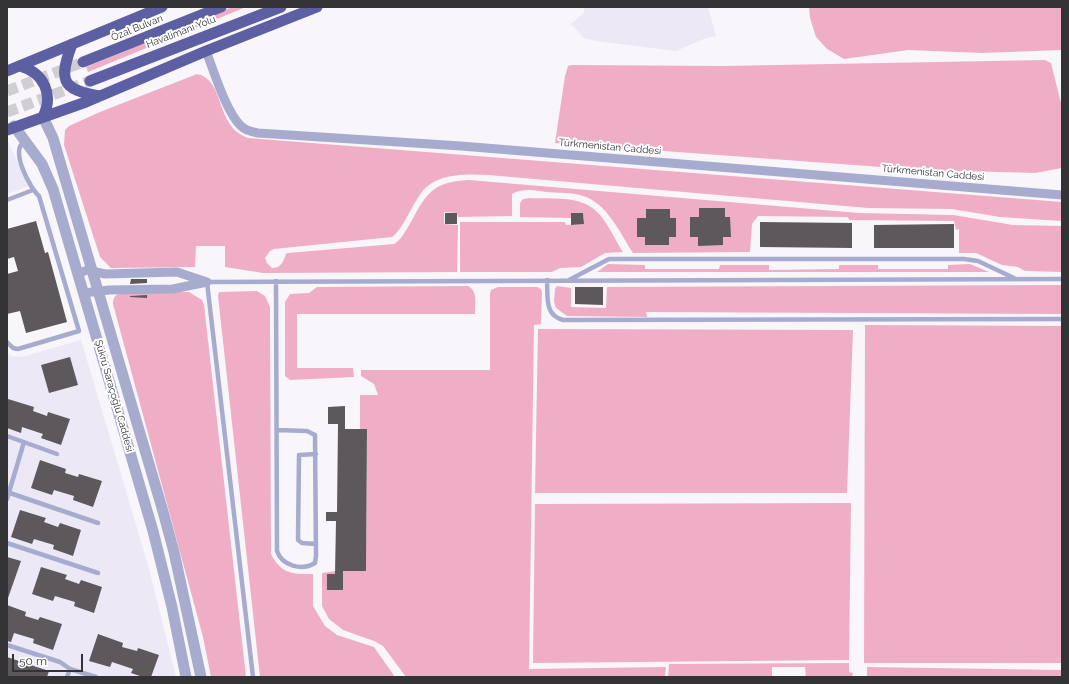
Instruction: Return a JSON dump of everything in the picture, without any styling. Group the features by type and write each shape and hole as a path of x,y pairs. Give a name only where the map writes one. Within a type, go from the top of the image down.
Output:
{"highway":[{"path":"7,70 162,7"},
{"name":"Özal Bulvarı","path":"83,62 221,7"},
{"name":"Havalimanı Yolu","path":"90,81 282,7"},
{"path":"9,127 43,117 100,96 206,51 317,7"},
{"path":"72,44 65,60 63,72 68,84 79,92 100,96"},
{"path":"20,66 36,73 46,86 48,102 43,117"}],"street":[{"name":"Türkmenistan Caddesi","path":"206,51 235,118 242,127 258,133 461,146 1062,195"},
{"path":"43,117 53,138 170,534 201,677"},
{"name":"Şükrü Saraçoğlu Caddesi","path":"9,127 25,142 42,164 53,189 153,531 172,608 186,677"},
{"path":"78,274 82,271 92,271 105,274 177,272 207,282"},
{"path":"84,294 98,291 166,290 207,282"}],"lane":[{"path":"7,342 13,348 18,350 79,331 39,196 33,190 19,155 20,146 25,142"},
{"path":"7,200 33,190"},
{"path":"567,280 604,261 625,259 964,259 978,261 1016,279"},
{"path":"253,677 207,282 1062,279"},
{"path":"547,280 549,310 553,315 563,320 1062,319"},
{"path":"276,281 277,551 287,564 292,566 310,566 315,563 316,544 315,436 312,433 277,430"},
{"path":"7,436 57,454"},
{"path":"7,499 24,442"},
{"path":"316,454 299,455 298,540 302,543 316,544"},
{"path":"8,492 98,523"},
{"path":"7,543 98,573"},
{"path":"7,645 60,662 70,669 96,677"},
{"path":"67,677 70,669"}],"shaded area":[{"path":"232,7 246,7 88,72 86,67"},
{"path":"584,7 708,7 716,36 706,38 676,51 596,41 584,38 571,24 584,13"},
{"path":"809,7 1062,7 1062,50 982,53 908,50 844,59 827,49 816,37 810,18"},
{"path":"1045,60 1051,63 1062,107 1062,168 1035,173 922,170 555,143 565,76 568,66 571,65 723,66"},
{"path":"197,74 206,78 212,85 230,124 237,132 248,138 1062,202 1062,221 1000,217 952,209 868,208 488,175 461,175 443,178 427,186 419,196 399,230 392,237 274,249 270,251 265,258 267,263 272,268 280,266 288,253 394,244 402,236 430,193 445,184 469,180 859,213 953,215 1013,225 1062,226 1062,272 1025,271 1018,267 1002,265 976,253 959,253 959,229 956,230 954,221 849,220 848,217 758,216 752,224 750,252 633,253 618,228 606,212 592,200 574,194 529,190 512,194 512,216 458,217 457,213 444,212 444,224 458,225 457,272 263,273 225,267 225,246 196,246 195,267 111,268 100,257 64,145 65,130 69,126 100,112"},
{"path":"7,140 29,186 7,194"},
{"path":"553,198 585,203 601,216 623,252 605,253 581,267 560,268 552,272 460,272 460,222 565,222 566,225 584,224 583,213 571,213 571,218 520,217 520,203 523,199"},
{"path":"608,264 645,265 645,269 719,269 720,265 769,265 769,270 839,269 839,265 878,265 878,269 948,269 948,265 970,264 989,272 597,272"},
{"path":"1062,285 1062,314 646,312 647,317 567,316 556,308 554,302 555,289 557,286 571,288 571,307 606,308 607,287"},
{"path":"468,286 475,294 475,314 297,314 297,368 353,368 354,377 290,380 285,376 285,302 290,294 309,293 317,287"},
{"path":"498,287 537,287 541,289 542,293 541,324 534,325 529,669 666,667 665,677 406,677 383,646 374,641 343,630 329,619 322,606 322,573 336,571 366,571 367,429 360,429 360,395 378,395 374,384 361,376 361,370 490,370 490,294 491,290"},
{"path":"257,291 265,296 270,307 271,554 279,566 288,572 313,574 313,606 325,626 337,635 374,647 395,677 260,677 218,296 219,292"},
{"path":"189,292 202,300 204,305 246,677 211,677 203,637 113,304 113,300 120,293"},
{"path":"865,325 1062,326 1062,663 864,663"},
{"path":"538,329 853,330 847,493 535,493"},
{"path":"81,340 148,565 176,677 7,677 7,352 11,356 22,357"},
{"path":"851,503 849,660 533,663 535,504"},
{"path":"849,663 849,672 853,673 852,677 806,677 805,667 772,667 772,677 668,677 669,664"},
{"path":"867,667 1062,670 1062,677 867,676"}],"building":[{"path":"699,208 725,208 725,217 730,217 731,237 723,237 723,245 698,246 698,237 690,237 690,217 699,217"},
{"path":"646,209 670,209 670,218 676,218 676,237 669,237 669,245 645,245 645,237 637,237 637,218 646,218"},
{"path":"445,213 457,213 457,224 445,224"},
{"path":"571,213 583,213 584,224 571,225"},
{"path":"36,221 45,253 48,252 67,322 26,333 20,311 7,314 7,274 18,271 14,257 7,259 7,229"},
{"path":"760,222 852,223 852,248 760,247"},
{"path":"954,224 954,248 874,248 874,225"},
{"path":"131,279 147,279 147,283 130,284"},
{"path":"575,287 603,287 603,305 575,304"},
{"path":"147,295 147,298 130,297 130,296"},
{"path":"70,357 78,385 49,393 41,365"},
{"path":"8,399 34,407 33,411 47,416 48,412 70,419 61,445 41,438 43,434 22,427 21,433 7,428"},
{"path":"345,406 345,429 367,429 366,571 343,571 343,590 327,590 327,574 335,574 336,521 326,521 326,512 337,512 338,424 328,424 328,407"},
{"path":"40,460 66,469 65,473 78,477 79,474 102,481 93,507 73,500 74,496 54,490 52,495 31,488"},
{"path":"20,510 46,518 44,522 58,527 60,523 81,530 73,556 53,549 54,545 34,539 32,544 11,537"},
{"path":"7,557 21,561 8,598 7,598"},
{"path":"41,567 67,575 65,579 79,584 81,580 102,587 94,613 74,606 75,602 55,596 53,601 32,594"},
{"path":"7,605 26,612 25,616 38,620 40,617 62,624 53,650 33,643 34,639 14,633 11,642 7,641"},
{"path":"98,634 123,643 122,647 137,651 138,648 159,655 151,677 143,677 131,673 133,669 112,662 110,667 89,661"},
{"path":"7,657 49,671 47,677 7,677"}],"tunnel":[{"path":"7,91 83,62"},
{"path":"7,112 90,81"}]}
